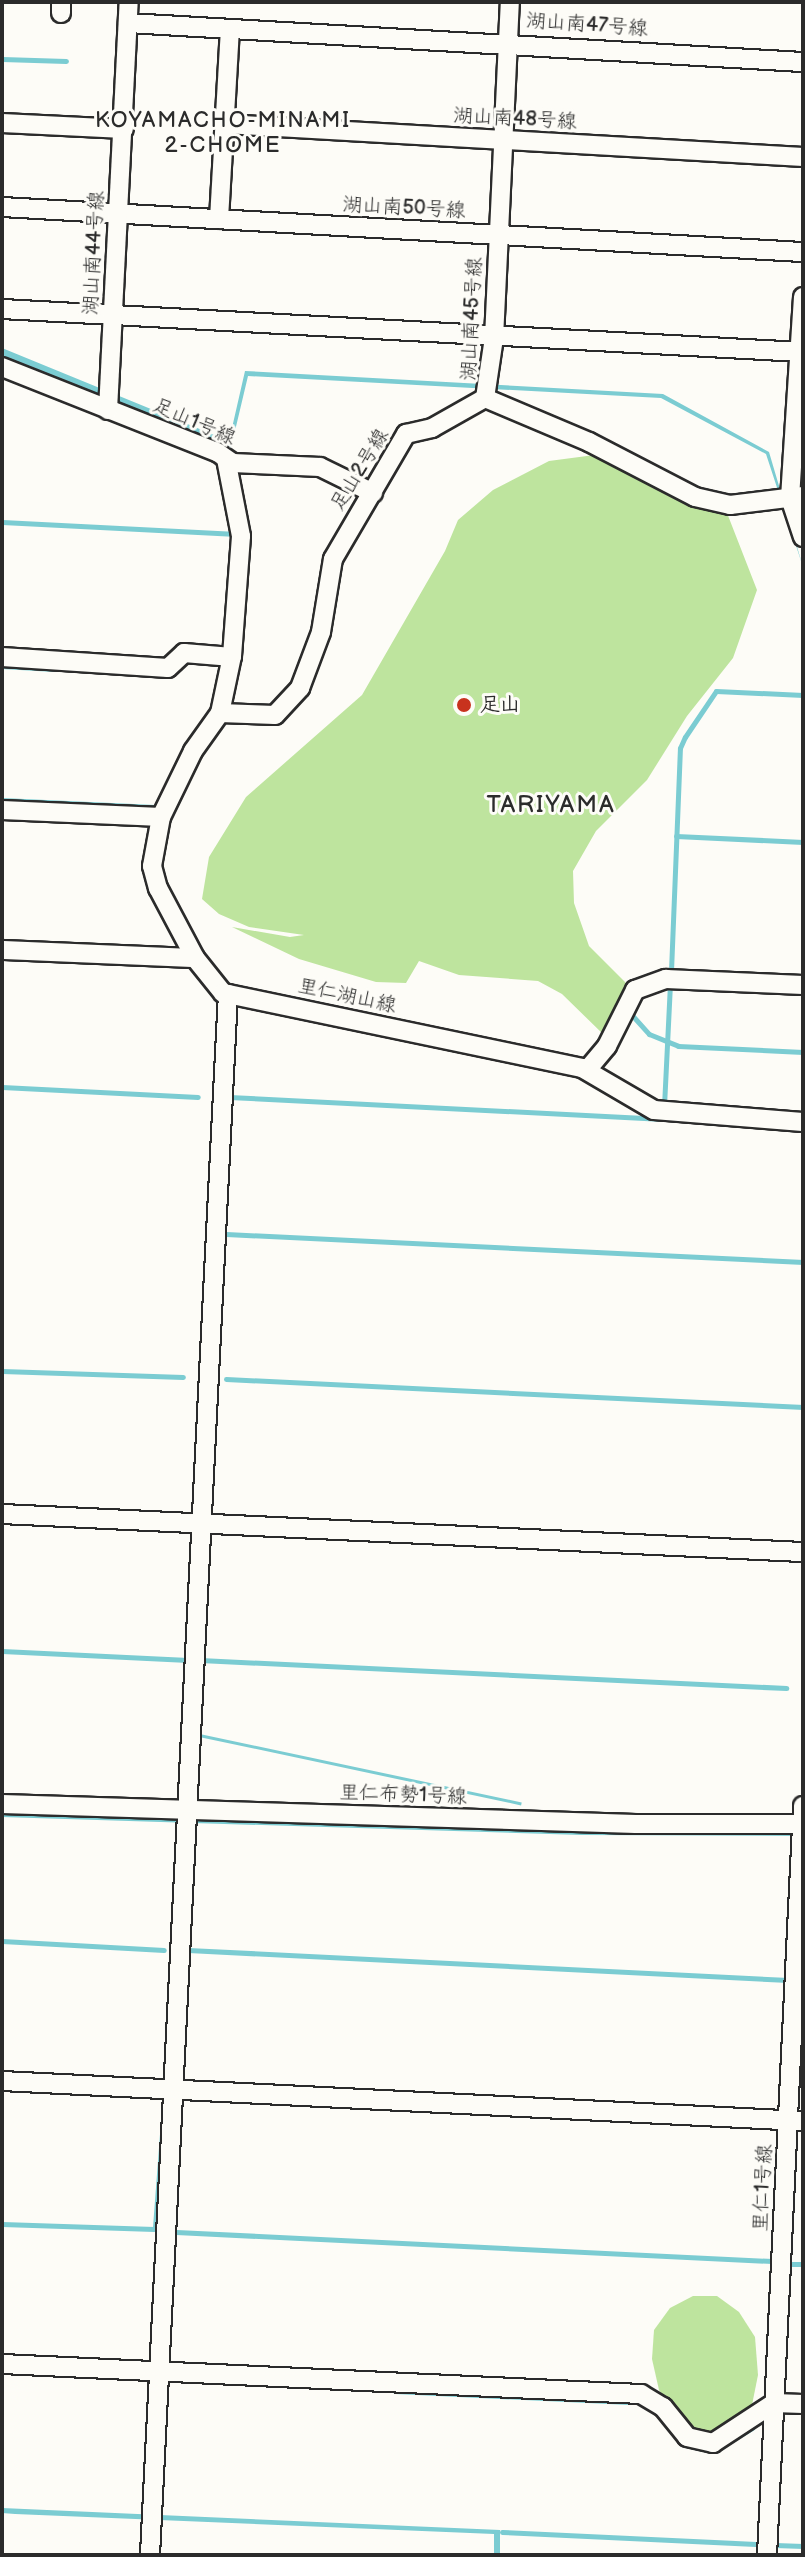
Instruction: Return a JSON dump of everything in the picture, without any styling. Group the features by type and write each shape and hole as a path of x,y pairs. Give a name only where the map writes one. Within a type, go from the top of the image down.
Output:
{"street":[{"name":"湖山南44号線","path":"108,403 129,2"},
{"name":"湖山南45号線","path":"485,398 494,338 510,2"},
{"name":"湖山南47号線","path":"128,23 508,42 803,62"},
{"path":"219,219 230,29"},
{"path":"2,123 124,129"},
{"name":"湖山南48号線","path":"225,124 803,157"},
{"name":"湖山南50号線","path":"2,207 803,252"},
{"path":"803,297 797,497 803,537"},
{"path":"2,309 494,338 800,352"},
{"name":"足山1号線","path":"2,367 108,403 226,459 261,467 320,467 373,493"},
{"path":"485,398 589,442 695,497 730,505 797,497"},
{"name":"足山2号線","path":"220,713 275,715 300,688 321,632 333,559 406,434 432,428 485,398"},
{"path":"150,2555 228,994 195,958 154,874 161,817 193,751 220,713 232,657 241,536 226,459"},
{"path":"2,657 168,668 184,653 232,657"},
{"path":"2,810 161,817"},
{"path":"2,950 195,958"},
{"path":"587,1070 607,1046 635,990 666,979 803,985"},
{"name":"里仁湖山線","path":"228,994 587,1070 654,1110 803,1122"},
{"path":"2,1514 803,1552"},
{"name":"里仁布勢1号線","path":"2,1804 802,1824"},
{"path":"802,1824 803,1806"},
{"name":"里仁1号線","path":"767,2555 774,2403 796,2120 802,1824"},
{"path":"2,2081 796,2120"},
{"path":"2,2364 641,2394 663,2407 687,2437 713,2443 774,2403 803,2404"}],"green space":[{"path":"602,454 727,513 757,590 733,658 687,716 647,780 596,831 573,871 574,903 589,946 630,987 605,1036 562,994 538,981 459,975 419,961 406,983 376,982 299,959 232,927 290,937 304,935 249,927 219,914 202,899 209,857 246,797 362,695 445,551 458,520 493,490 549,461"},
{"path":"693,2296 717,2296 739,2312 755,2337 758,2375 752,2405 716,2433 696,2431 669,2405 659,2390 652,2359 654,2330 670,2308"}],"water":[{"path":"2,348 229,441 245,371 663,394 769,452 803,567 766,454 661,398 248,376 230,452 65,387 2,358"},
{"path":"195,1733 522,1802 521,1805 194,1736"},
{"path":"2,1812 792,1832 803,1836 582,1835 2,1817"},
{"path":"2,2508 500,2530 500,2555 494,2555 494,2534 15,2514 2,2513"}],"waterway":[{"path":"2,59 66,61"},
{"path":"2,522 237,534"},
{"path":"2,666 54,669"},
{"path":"676,971 671,971 680,748 685,737 716,691 803,695"},
{"path":"2,800 155,807"},
{"path":"676,836 803,842"},
{"path":"664,1106 670,984"},
{"path":"631,1014 649,1034 678,1046 803,1052"},
{"path":"2,1087 198,1097"},
{"path":"229,1097 658,1119"},
{"path":"226,1234 803,1262"},
{"path":"2,1371 183,1377"},
{"path":"226,1379 803,1407"},
{"path":"2,1651 183,1660"},
{"path":"200,1660 786,1688"},
{"path":"2,1941 164,1950"},
{"path":"188,1950 788,1980"},
{"path":"155,2227 163,2121"},
{"path":"2,2224 154,2229"},
{"path":"176,2232 772,2261"},
{"path":"788,2264 803,2264"},
{"path":"395,2391 629,2402"},
{"path":"717,2449 752,2428"},
{"path":"686,2445 707,2450"},
{"path":"502,2532 761,2544"},
{"path":"775,2545 803,2546"}],"place":[{"name":"足山","path":"464,705"}],"district":[{"name":"KOYAMACHO-MINAMI 2-CHOME","path":"223,132"},
{"name":"TARIYAMA","path":"551,805"}]}
